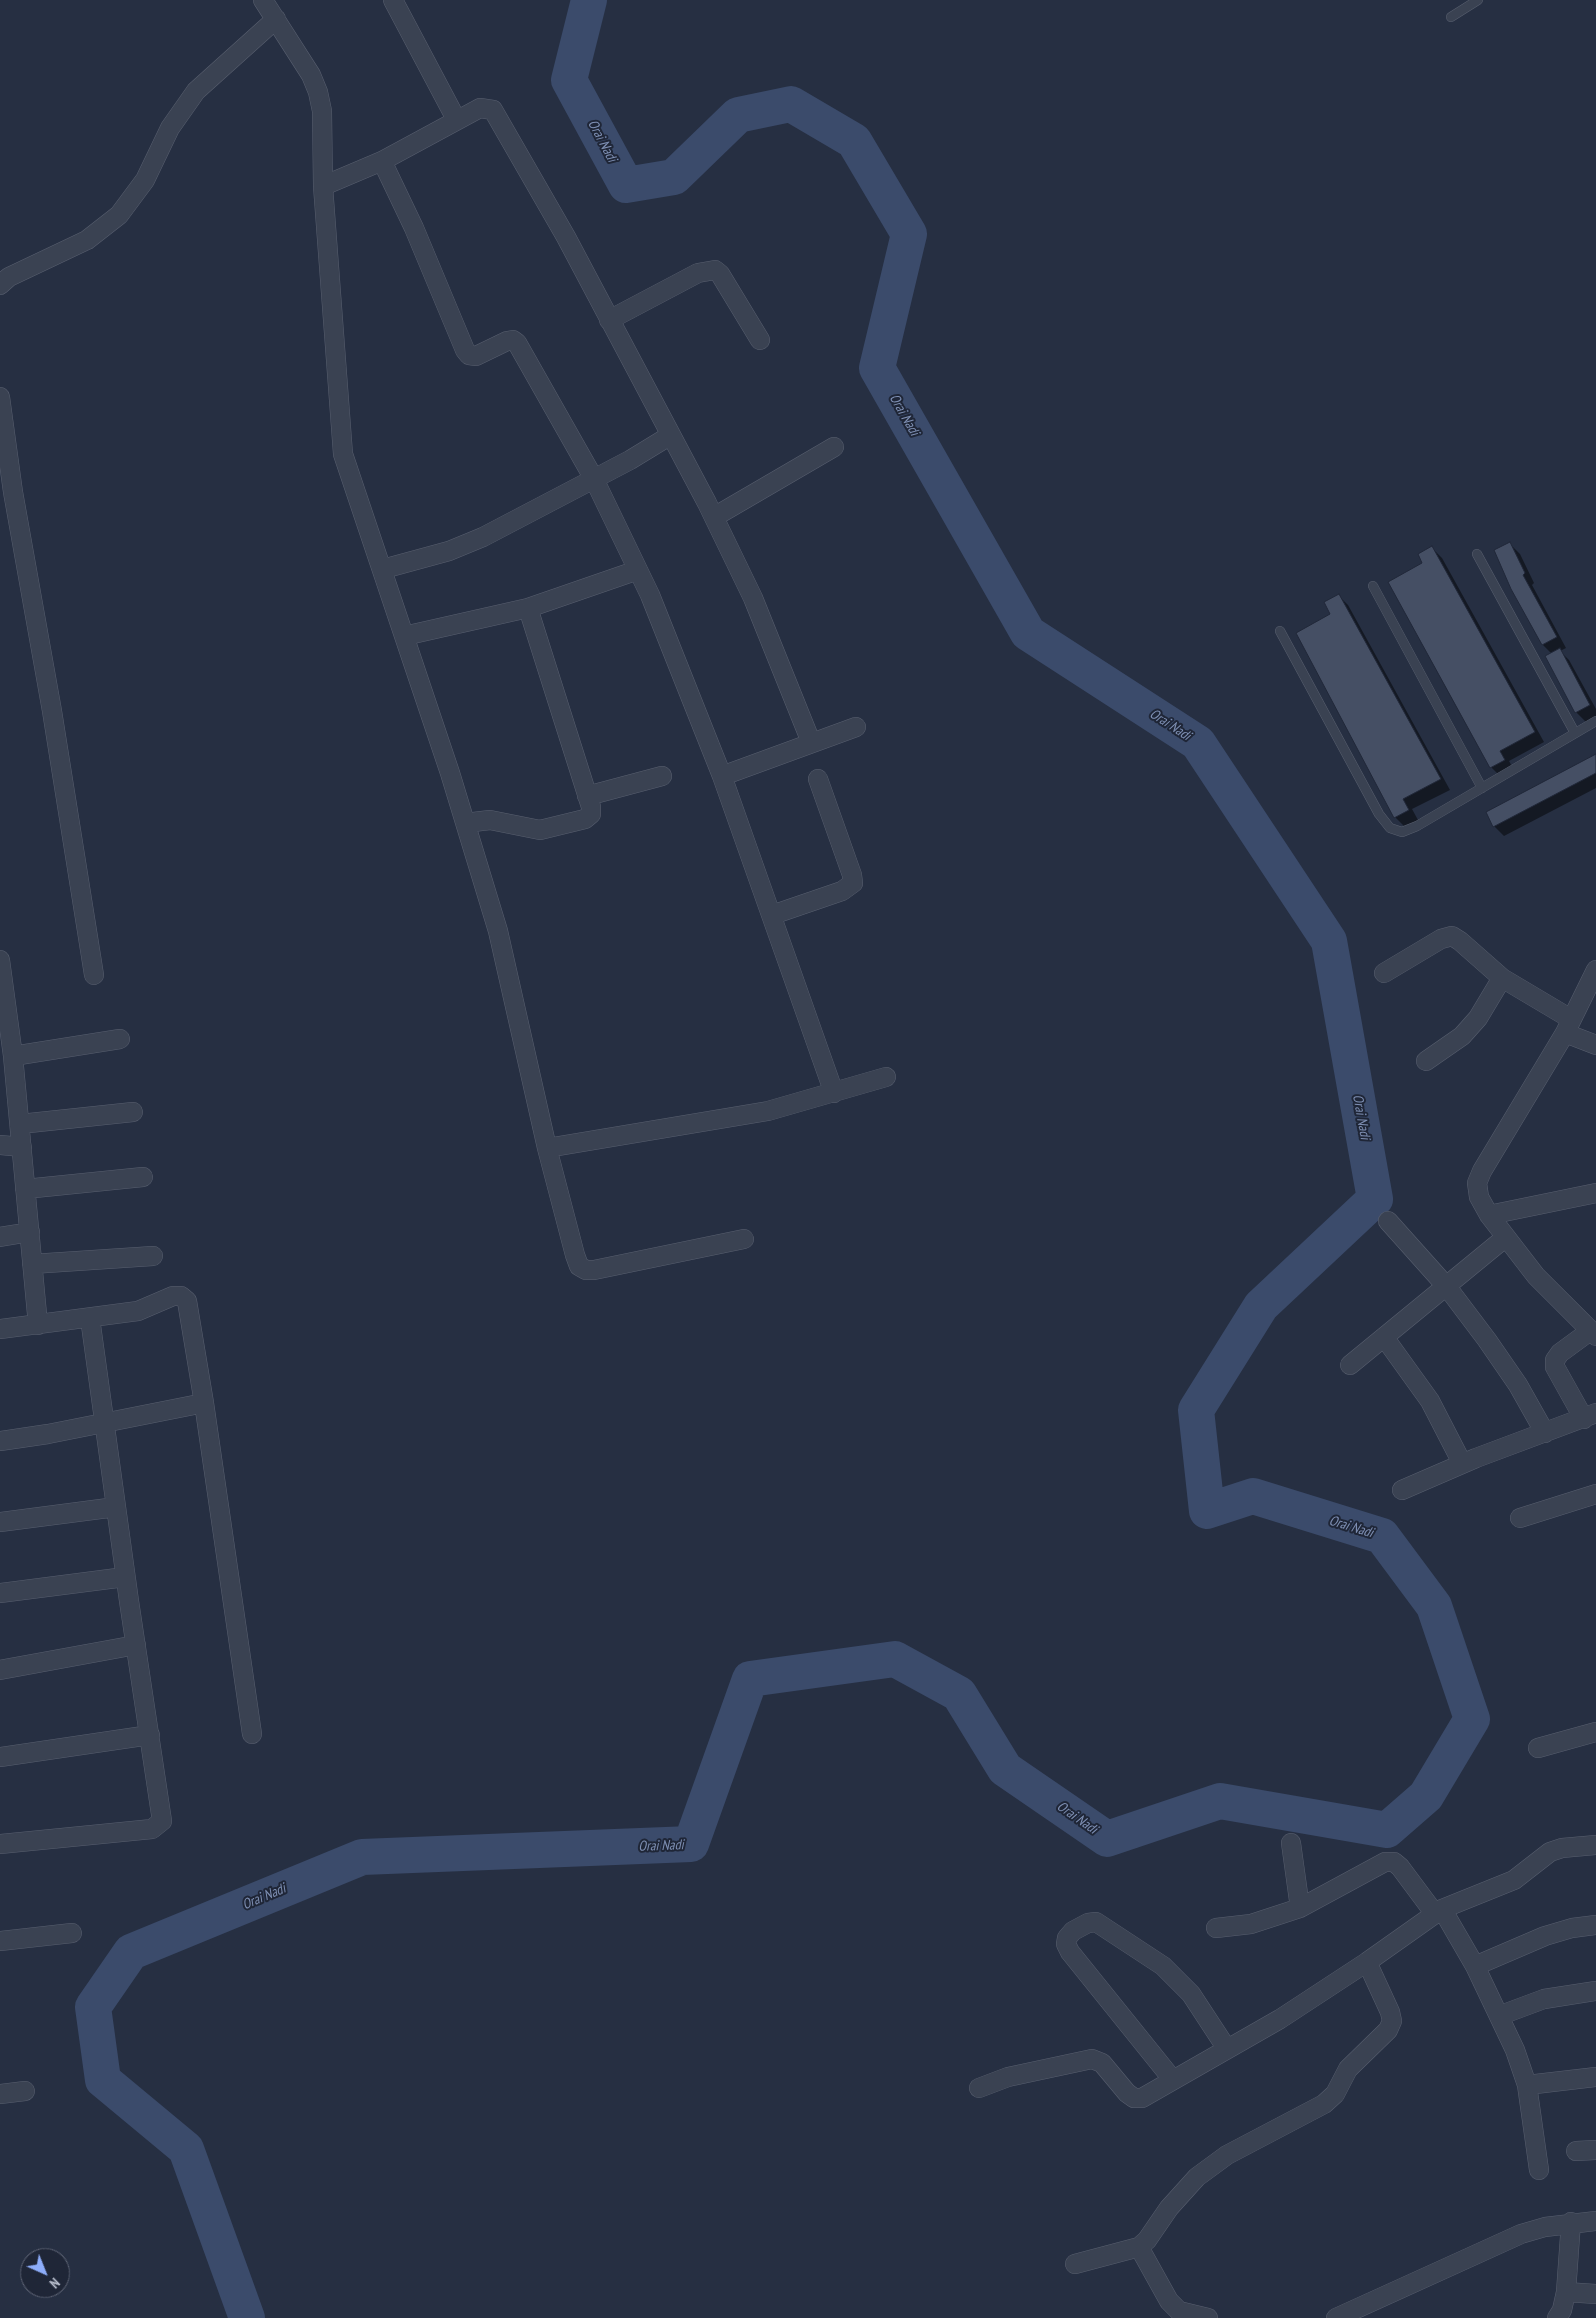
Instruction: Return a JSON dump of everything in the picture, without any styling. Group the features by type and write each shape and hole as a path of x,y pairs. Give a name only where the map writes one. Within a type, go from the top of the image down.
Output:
{"street":[{"path":"264,0 311,75 318,92 322,111 323,186 344,454 465,823 498,931 547,1148 575,1255 580,1266 586,1270 744,1239"},
{"path":"393,0 456,119"},
{"path":"0,285 9,277 87,240 118,215 145,180 170,128 196,91 276,19"},
{"path":"323,186 382,161 456,119 480,108 493,110 566,238 714,517 753,598 811,742"},
{"path":"382,161 418,237 469,356 476,356 507,341 513,340 518,343 594,478 638,570 722,776 834,1093"},
{"path":"609,320 698,273 714,270 720,274 760,340"},
{"path":"0,397 13,492 52,711 94,975"},
{"path":"382,569 449,551 483,537 671,435"},
{"path":"714,517 834,447"},
{"path":"404,636 528,608 638,570"},
{"path":"465,823 490,820 540,830 585,819 591,814 588,796 528,608"},
{"path":"722,776 856,727"},
{"path":"588,796 662,776"},
{"path":"772,915 842,892 853,882 818,779"},
{"path":"1384,973 1441,939 1452,936 1502,978 1596,1045"},
{"path":"0,960 13,1056 8,1081 20,1124 38,1325"},
{"path":"1426,1061 1462,1036 1473,1024 1491,1000 1502,978"},
{"path":"1402,1490 1462,1463 1590,1416 1555,1367 1555,1360 1560,1353 1593,1334 1536,1276 1489,1215 1479,1197 1477,1183 1482,1171 1593,981"},
{"path":"13,1056 120,1038"},
{"path":"547,1148 768,1111 886,1077"},
{"path":"20,1124 133,1112"},
{"path":"0,1145 22,1147"},
{"path":"26,1189 143,1177"},
{"path":"1489,1215 1596,1193"},
{"path":"1388,1221 1447,1287 1518,1385 1546,1433"},
{"path":"0,1237 30,1232"},
{"path":"1350,1365 1506,1237"},
{"path":"32,1264 153,1256"},
{"path":"0,1329 138,1311 173,1296 181,1296 187,1301 204,1403 252,1734"},
{"path":"0,1844 152,1829 162,1821 163,1812 125,1577 90,1318"},
{"path":"1384,1338 1430,1401 1462,1463"},
{"path":"0,1441 204,1403"},
{"path":"1520,1518 1596,1494"},
{"path":"0,1522 116,1507"},
{"path":"0,1593 125,1577"},
{"path":"0,1670 136,1645"},
{"path":"1538,1748 1596,1732"},
{"path":"0,1757 150,1734"},
{"path":"1291,1843 1300,1908"},
{"path":"979,2088 1008,2077 1092,2058 1102,2063 1127,2093 1134,2098 1142,2098 1280,2019 1367,1962 1438,1911 1514,1880 1550,1852 1562,1848 1596,1844"},
{"path":"1216,1928 1258,1922 1300,1908 1385,1862 1394,1862 1438,1911 1475,1966 1500,2016 1515,2050 1527,2085 1539,2170"},
{"path":"1173,2080 1070,1952 1066,1944 1067,1938 1073,1931 1096,1922 1163,1966 1190,1994 1227,2049"},
{"path":"1475,1966 1545,1936 1572,1928 1596,1925"},
{"path":"0,1941 72,1934"},
{"path":"1075,2264 1139,2247 1148,2240 1169,2208 1197,2177 1227,2155 1324,2104 1335,2094 1348,2069 1388,2030 1392,2021 1390,2012 1367,1962"},
{"path":"1500,2016 1544,1999 1596,1991"},
{"path":"1527,2085 1596,2077"},
{"path":"0,2094 25,2091"},
{"path":"1576,2151 1596,2150"},
{"path":"1336,2318 1521,2234 1571,2222 1596,2221"},
{"path":"1558,2318 1566,2292 1571,2222"},
{"path":"1139,2247 1169,2301 1180,2311 1208,2318"},
{"path":"1566,2292 1596,2294"}],"lane":[{"path":"1450,17 1478,0"},
{"path":"1477,554 1575,733"},
{"path":"1374,586 1482,788"},
{"path":"1280,631 1379,814 1390,828 1402,832 1417,826 1596,721"}],"building":[{"path":"1510,542 1525,573 1523,575 1557,637 1542,645 1511,589 1494,550"},
{"path":"1432,546 1535,732 1500,751 1505,760 1490,768 1388,582 1422,563 1418,554"},
{"path":"1339,594 1441,779 1403,799 1409,810 1394,818 1296,633 1330,614 1324,602"},
{"path":"1560,648 1590,705 1575,713 1545,656"},
{"path":"1596,754 1596,773 1493,827 1486,812"}],"waterway":[{"name":"Orai Nadi","path":"247,2318 186,2149 103,2080 93,2007 131,1952 362,1857 691,1844 750,1679 895,1659 959,1694 1005,1769 1107,1839 1220,1801 1387,1830 1426,1796 1472,1719 1434,1606 1382,1536 1253,1496 1207,1511 1196,1410 1261,1306 1375,1199 1329,941 1198,743 1028,633 877,368 909,234 854,141 791,104 738,115 674,177 626,185 569,80 589,0"}]}
